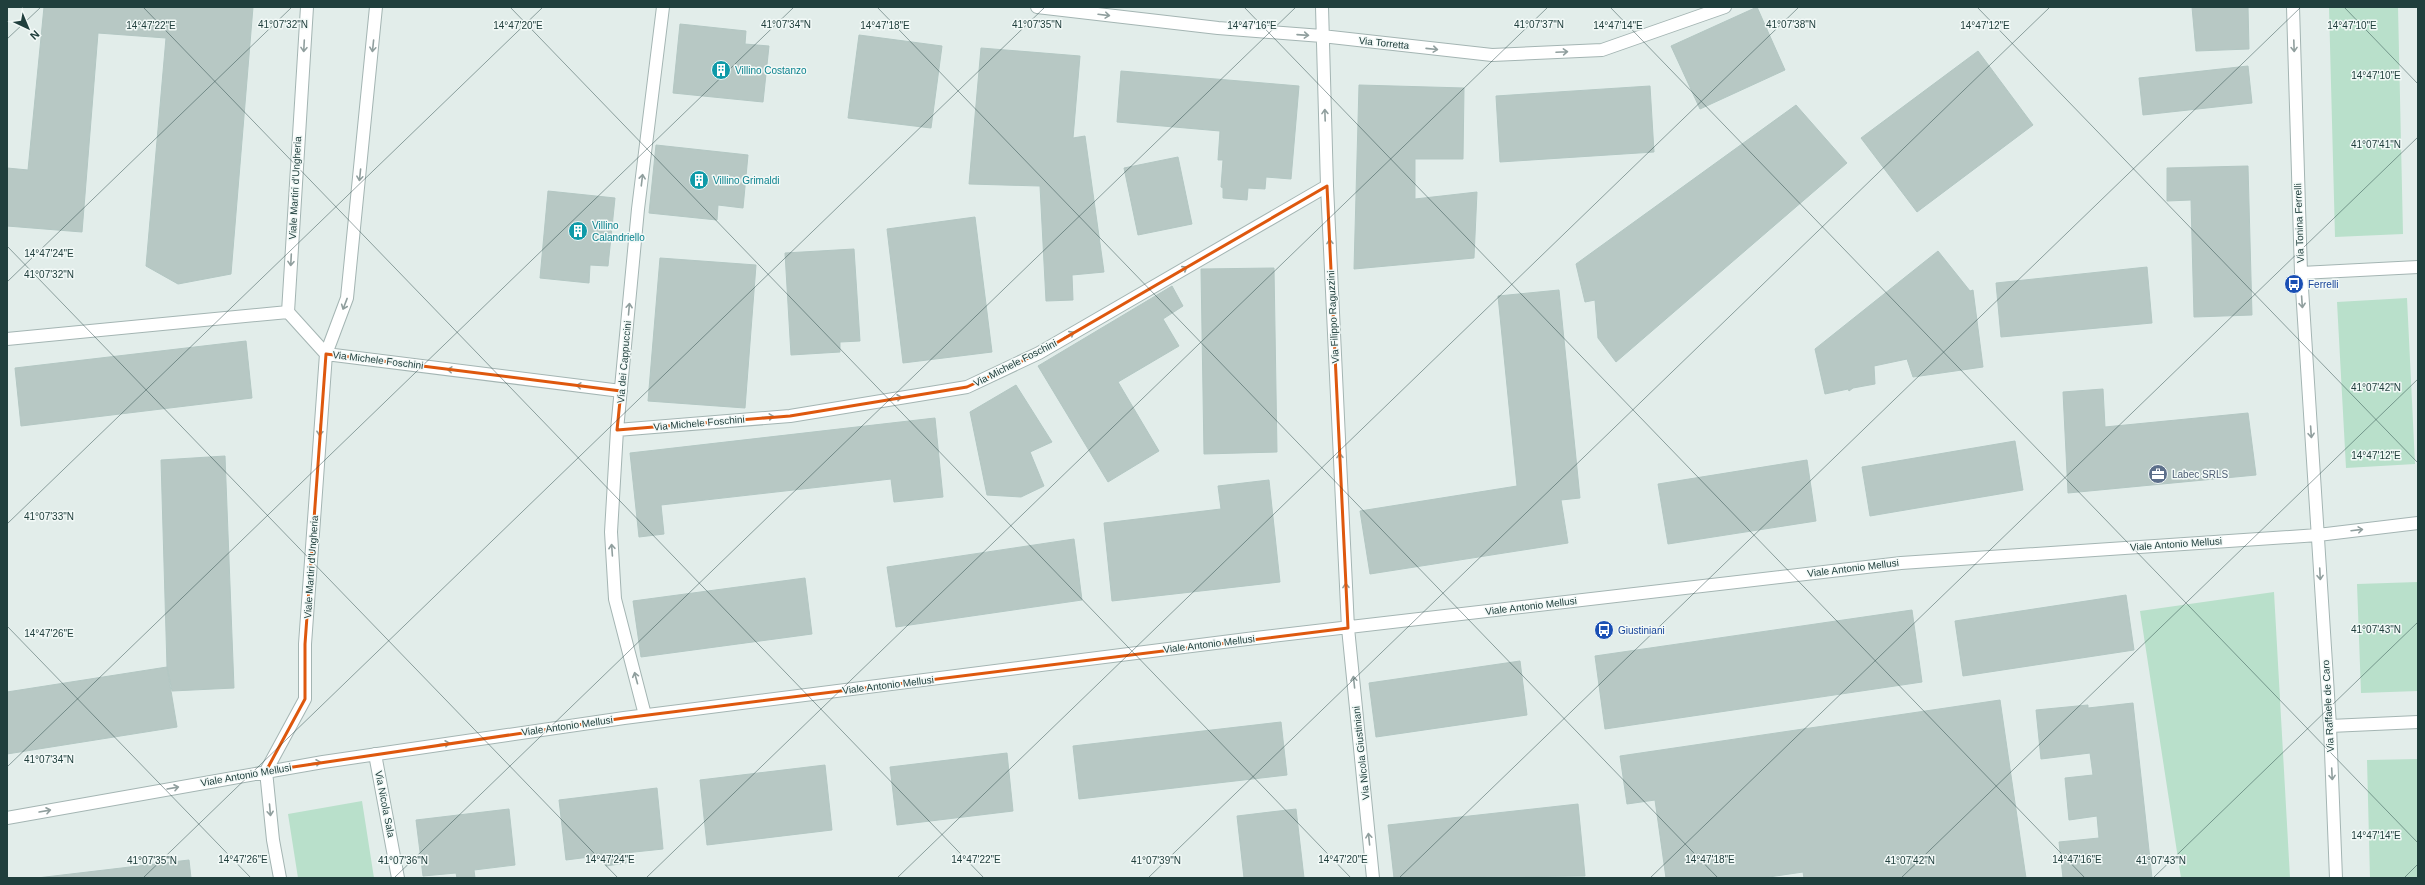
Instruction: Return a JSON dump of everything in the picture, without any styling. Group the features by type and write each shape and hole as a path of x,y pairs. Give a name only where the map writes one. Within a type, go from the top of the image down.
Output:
{"street":[{"name":"Viale Martiri d'Ungheria","path":"288,312 307,7"},
{"name":"Viale Martiri d'Ungheria","path":"266,771 305,699 305,644 326,354 347,298 376,7"},
{"name":"Via dei Cappuccini","path":"645,715 615,600 611,532 617,430 638,209 663,7"},
{"name":"Via Torretta","path":"1038,7 1218,28 1322,36 1492,55 1602,50 1725,7"},
{"name":"Via Filippo Raguzzini","path":"1322,7 1327,186 1348,628"},
{"name":"Via Tonina Ferrelli","path":"2293,7 2301,273 2318,535"},
{"name":"Via Michele Foschini","path":"617,430 790,416 967,387 1039,353 1327,186"},
{"path":"2301,273 2418,266"},
{"path":"7,339 288,312 326,354"},
{"name":"Via Michele Foschini","path":"326,354 621,391"},
{"name":"Viale Antonio Mellusi","path":"7,818 266,771 645,715 1348,628 1901,562 2318,535 2418,523"},
{"name":"Via Raffaele de Caro","path":"2318,535 2330,726 2336,878"},
{"name":"Via Nicola Giustiniani","path":"1348,628 1373,878"},
{"path":"2330,726 2418,722"},
{"name":"Via Nicola Sala","path":"375,754 398,878"},
{"path":"266,771 273,840 280,878"}],"highlighted area":[{"path":"1327,186 1348,628 624,718 266,771 305,699 305,644 326,354 621,391 617,430 790,416 967,387 1039,353"}],"green space":[{"path":"2329,7 2398,7 2403,234 2335,237"},
{"path":"2407,298 2415,464 2346,468 2337,302"},
{"path":"2418,582 2418,691 2361,693 2357,584"},
{"path":"2274,592 2290,878 2181,878 2140,611"},
{"path":"2418,759 2418,878 2370,878 2367,760"},
{"path":"362,801 374,878 298,878 288,814"}],"building":[{"path":"44,7 253,7 231,274 178,284 146,266 166,38 98,33 82,232 7,226 7,168 28,170"},
{"path":"1757,7 1785,70 1700,109 1671,46"},
{"path":"2192,7 2248,7 2249,49 2196,51"},
{"name":"Villino Costanzo","path":"680,24 746,31 745,44 769,46 763,102 673,93"},
{"path":"859,35 942,46 931,128 848,118"},
{"path":"981,48 1080,56 1073,138 1085,136 1104,272 1072,275 1073,300 1046,301 1040,186 969,184"},
{"path":"1978,51 2033,125 1917,212 1861,138"},
{"path":"2248,66 2252,103 2143,115 2139,78"},
{"path":"1121,71 1299,86 1291,179 1266,177 1265,189 1248,188 1247,200 1223,198 1223,188 1221,187 1223,160 1218,160 1220,131 1117,122"},
{"path":"1359,85 1464,88 1463,159 1415,159 1415,199 1477,192 1474,258 1354,269"},
{"path":"1650,86 1654,152 1500,162 1496,96"},
{"path":"1796,105 1847,163 1616,362 1598,338 1595,300 1585,302 1576,264"},
{"name":"Villino Grimaldi","path":"656,145 748,155 743,208 718,205 717,220 649,213"},
{"path":"1178,157 1192,224 1138,235 1124,168"},
{"path":"2248,166 2252,315 2194,317 2191,200 2167,201 2167,168"},
{"name":"Villino Calandriello","path":"548,191 615,198 608,266 590,265 589,283 540,278"},
{"path":"975,217 992,352 903,363 887,229"},
{"path":"854,249 860,341 840,342 840,352 791,355 785,253"},
{"path":"1938,251 1970,291 1973,290 1983,367 1913,377 1907,359 1874,366 1875,384 1853,388 1849,391 1848,389 1825,394 1815,349"},
{"path":"660,258 756,265 745,408 648,401"},
{"path":"2147,267 2152,323 2001,337 1996,283"},
{"path":"1274,268 1277,452 1204,454 1201,269"},
{"path":"1172,286 1183,306 1163,319 1179,346 1118,382 1159,451 1108,482 1038,366"},
{"path":"1559,290 1580,498 1561,500 1568,543 1370,574 1360,511 1517,486 1498,296"},
{"path":"246,341 252,398 21,426 15,368"},
{"path":"1016,385 1052,442 1030,452 1044,486 1021,497 987,495 970,412"},
{"path":"2103,389 2105,427 2248,413 2256,475 2068,493 2063,392"},
{"path":"935,418 943,497 894,502 891,479 661,505 664,534 639,537 630,453"},
{"path":"2015,441 2023,490 1870,516 1862,467"},
{"path":"225,456 234,688 172,691 167,667 161,460"},
{"path":"1807,460 1816,521 1668,544 1658,484"},
{"path":"1269,480 1280,582 1112,601 1104,523 1221,509 1218,486"},
{"path":"1074,539 1082,600 896,627 887,567"},
{"path":"805,578 812,634 641,657 633,601"},
{"path":"2126,595 2134,650 1963,676 1955,621"},
{"path":"1912,610 1922,682 1605,729 1595,656"},
{"path":"1520,661 1527,715 1376,737 1369,683"},
{"path":"167,667 177,727 7,754 7,692"},
{"path":"2000,700 2026,878 1804,878 1803,872 1762,878 1666,878 1655,800 1627,804 1620,756"},
{"path":"2133,703 2152,878 2063,878 2059,842 2099,838 2097,816 2069,820 2065,778 2093,775 2090,753 2041,759 2036,710 2088,705 2088,708"},
{"path":"1281,722 1287,775 1079,799 1073,746"},
{"path":"1007,753 1013,811 897,825 890,767"},
{"path":"825,765 832,830 707,845 700,780"},
{"path":"657,788 663,849 625,853 626,863 606,866 605,855 566,860 559,800"},
{"path":"1578,804 1585,876 1394,878 1388,825"},
{"path":"509,809 515,865 474,870 475,878 457,878 456,873 423,876 416,820"},
{"path":"1296,809 1304,878 1244,878 1237,816"},
{"path":"189,860 191,878 37,878"}],"place":[{"name":"Villino Costanzo","path":"721,70"},
{"name":"Villino Grimaldi","path":"699,180"},
{"name":"Villino Calandriello","path":"578,231"},
{"name":"Ferrelli","path":"2294,284"},
{"name":"Labec SRLS","path":"2158,474"},
{"name":"Giustiniani","path":"1604,630"}]}
